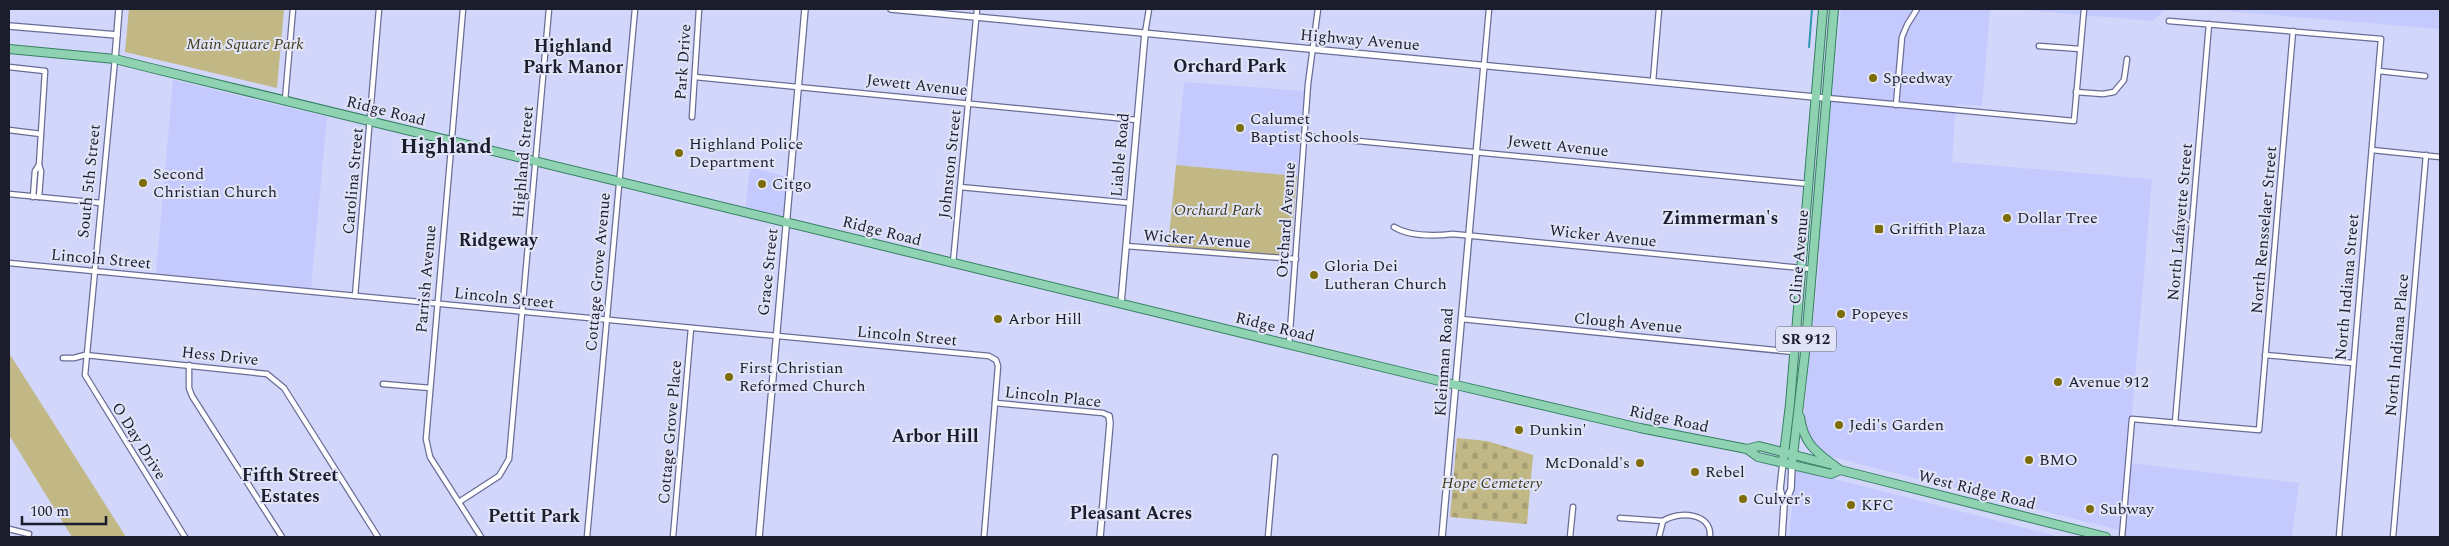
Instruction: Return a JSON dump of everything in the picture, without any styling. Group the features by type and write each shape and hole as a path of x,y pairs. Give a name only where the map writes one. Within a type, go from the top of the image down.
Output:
{"main road":[{"name":"Cline Avenue","path":"1783,462 1823,9"},
{"name":"Cline Avenue","path":"1792,464 1800,410 1834,9"},
{"name":"Ridge Road","path":"9,49 114,60 1456,385 1645,429 1747,449 1758,457 1792,464"},
{"path":"1800,410 1802,428 1809,444 1833,465"},
{"name":"Ridge Road","path":"1747,449 1759,446 1785,452"},
{"name":"West Ridge Road","path":"1785,452 1833,465 1840,470 2106,537"},
{"name":"West Ridge Road","path":"1792,464 1831,474 1840,470"},
{"path":"2081,531 2090,537"}],"street":[{"name":"South 5th Street","path":"86,355 120,9"},
{"path":"285,100 293,9"},
{"name":"Carolina Street","path":"355,296 379,9"},
{"name":"Parrish Avenue","path":"463,9 426,448 481,537"},
{"name":"Highland Street","path":"458,502 499,476 509,458 549,9"},
{"name":"Cottage Grove Avenue","path":"588,537 606,320 636,9"},
{"name":"Park Drive","path":"692,117 699,9"},
{"name":"Grace Street","path":"758,537 805,9"},
{"name":"Highway Avenue","path":"891,9 1825,98"},
{"name":"Johnston Street","path":"953,263 977,9"},
{"name":"Liable Road","path":"1121,304 1145,33 1149,9"},
{"name":"Orchard Avenue","path":"1289,345 1312,49 1318,9"},
{"name":"Kleinman Road","path":"1442,537 1489,9"},
{"path":"1653,82 1659,9"},
{"path":"1896,104 1902,38 1907,25 1918,9"},
{"path":"1825,98 2074,120 2084,9"},
{"path":"2169,21 2293,32"},
{"name":"North Lafayette Street","path":"2175,423 2209,24"},
{"path":"9,26 117,35"},
{"name":"North Rensselaer Street","path":"2175,423 2259,430 2293,32"},
{"name":"North Indiana Street","path":"2293,32 2381,39 2339,537"},
{"path":"2039,46 2080,49"},
{"path":"2076,92 2103,94 2114,92 2124,80 2127,59"},
{"path":"9,67 45,71 39,165 41,171 40,197"},
{"path":"2378,71 2424,76"},
{"name":"Jewett Avenue","path":"695,77 1137,120"},
{"path":"9,130 41,134"},
{"name":"Jewett Avenue","path":"1305,136 1809,184"},
{"path":"2372,150 2440,157"},
{"name":"North Indiana Place","path":"2393,537 2426,155"},
{"path":"33,197 35,171 39,165"},
{"path":"960,186 1130,203"},
{"path":"9,194 101,204"},
{"name":"Wicker Avenue","path":"1394,227 1403,233 1468,235 1812,269"},
{"name":"Wicker Avenue","path":"1126,246 1296,259"},
{"name":"Lincoln Street","path":"9,263 989,356 996,360 998,366 995,404"},
{"name":"Clough Avenue","path":"1461,320 1794,352"},
{"name":"Cottage Grove Place","path":"673,537 691,328"},
{"name":"Hess Drive","path":"63,358 86,355 267,374 277,380 284,388 378,537"},
{"name":"O Day Drive","path":"86,355 85,375 87,382 185,537"},
{"path":"2265,355 2353,363"},
{"path":"189,365 188,379 192,396 282,537"},
{"path":"384,384 430,388"},
{"path":"984,537 995,404"},
{"name":"Lincoln Place","path":"995,404 1103,413 1109,416"},
{"path":"1100,537 1110,423 1109,416"},
{"path":"2122,537 2132,419 2175,423"},
{"path":"1268,537 1275,457"},
{"name":"Cline Avenue","path":"1783,462 1780,489 1784,505"},
{"name":"Cline Avenue","path":"1782,537 1784,505 1790,488 1792,464"},
{"path":"1570,537 1573,507"},
{"path":"1620,518 1663,522 1677,515 1685,514 1698,518 1708,526 1710,537"},
{"path":"1659,537 1663,522"},
{"path":"9,529 29,534"}],"shaded area":[{"path":"1841,9 1990,9 1982,106 1956,104 1952,162 2152,179 2122,531 1829,456 1819,451 1805,430 1804,415 1820,253 1818,242"},
{"path":"2015,9 2166,9 2152,21"},
{"path":"2200,9 2440,9 2440,29"},
{"path":"173,80 327,117 311,289 156,273"},
{"name":"Calumet Baptist Schools","path":"1184,82 1304,91 1297,176 1176,165"},
{"path":"750,167 790,178 786,221 745,211"},
{"path":"2130,463 2299,483 2292,537 2123,537"},
{"path":"1796,469 2060,537 1789,537"}],"green space":[{"name":"Main Square Park","path":"129,9 284,9 277,88 125,52"},
{"name":"Orchard Park","path":"1176,165 1297,176 1290,257 1168,247"},
{"path":"9,353 126,537 72,537 9,435"},
{"name":"Hope Cemetery","path":"1457,438 1487,441 1533,455 1527,524 1450,517"}],"waterway":[{"path":"1809,47 1812,9"}],"place":[{"name":"Speedway","path":"1873,78"},
{"name":"Calumet Baptist Schools","path":"1240,128"},
{"name":"Highland Police Department","path":"679,153"},
{"name":"Second Christian Church","path":"143,183"},
{"name":"Citgo","path":"762,184"},
{"name":"Dollar Tree","path":"2007,218"},
{"name":"Griffith Plaza","path":"1879,229"},
{"name":"Gloria Dei Lutheran Church","path":"1314,275"},
{"name":"Popeyes","path":"1841,314"},
{"name":"Arbor Hill","path":"998,319"},
{"name":"First Christian Reformed Church","path":"729,377"},
{"name":"Avenue 912","path":"2058,382"},
{"name":"Jedi's Garden","path":"1839,425"},
{"name":"Dunkin'","path":"1519,430"},
{"name":"BMO","path":"2029,460"},
{"name":"McDonald's","path":"1640,463"},
{"name":"Rebel","path":"1695,472"},
{"name":"Culver's","path":"1743,499"},
{"name":"KFC","path":"1851,505"},
{"name":"Subway","path":"2090,509"}],"district":[{"name":"Highland Park Manor","path":"573,56"},
{"name":"Orchard Park","path":"1230,66"},
{"name":"Highland","path":"446,147"},
{"name":"Zimmerman's","path":"1720,218"},
{"name":"Ridgeway","path":"498,240"},
{"name":"Arbor Hill","path":"935,436"},
{"name":"Fifth Street Estates","path":"290,485"},
{"name":"Pleasant Acres","path":"1131,513"},
{"name":"Pettit Park","path":"534,516"}]}
